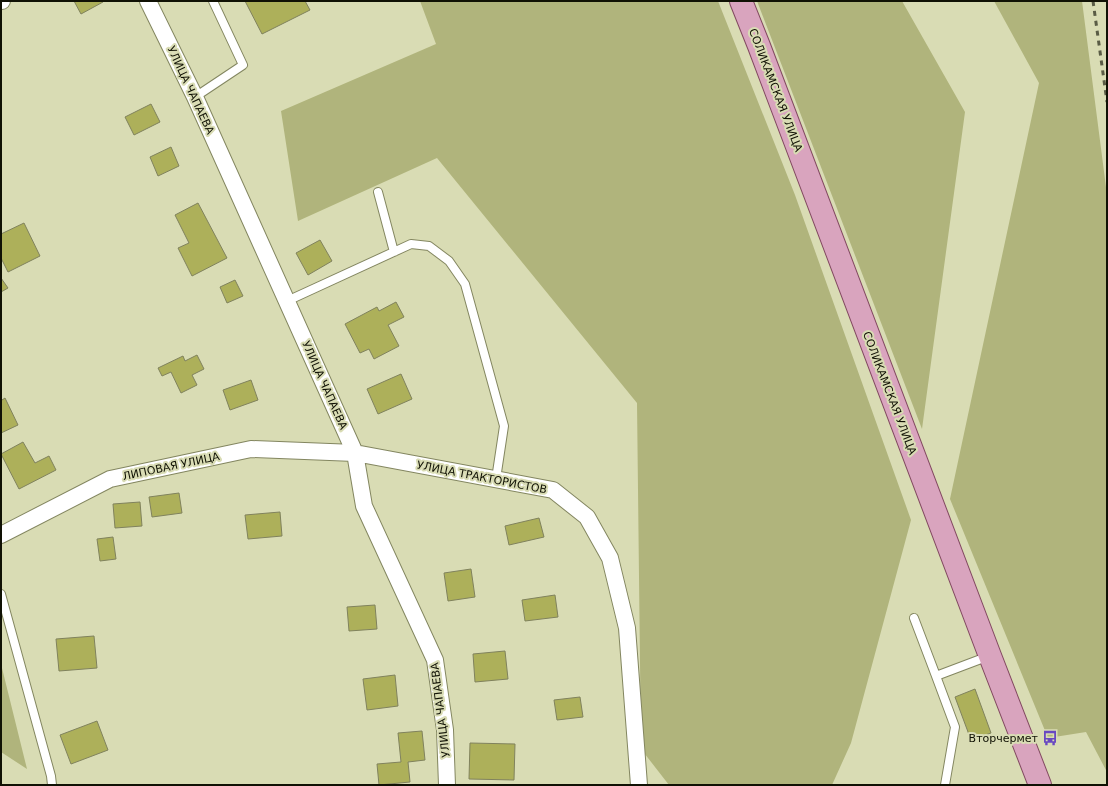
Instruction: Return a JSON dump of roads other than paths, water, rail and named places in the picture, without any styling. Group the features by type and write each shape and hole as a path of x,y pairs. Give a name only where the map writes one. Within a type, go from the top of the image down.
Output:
{"main road":[{"name":"СОЛИКАМСКАЯ УЛИЦА","path":"741,1 760,46 1040,785"}],"street":[{"name":"УЛИЦА ЧАПАЕВА","path":"148,1 195,97 355,453 364,506 435,660 445,730 447,785"},
{"name":"ЛИПОВАЯ УЛИЦА","path":"1,536 110,479 251,449 355,453"},
{"name":"УЛИЦА ТРАКТОРИСТОВ","path":"355,453 553,490 587,517 610,558 627,628 639,785"}],"lane":[{"path":"195,97 243,65 213,1"},
{"path":"378,192 394,252"},
{"path":"287,301 411,244 429,246 449,261 465,284 504,426 496,479"},
{"path":"1,594 49,768 52,785"},
{"path":"914,618 955,727 945,785"},
{"path":"936,676 990,656"}],"railway":[{"path":"1093,1 1107,102"}],"place":[{"name":"Вторчермет","path":"1050,738"}]}
